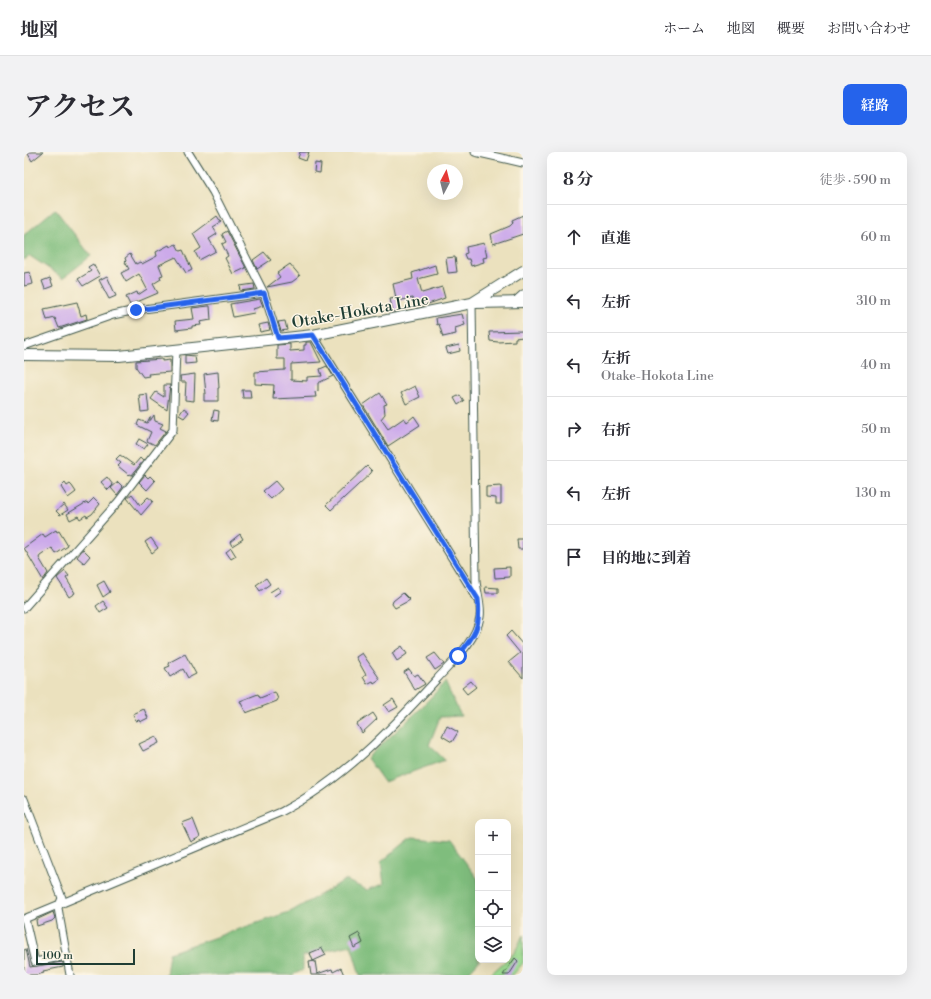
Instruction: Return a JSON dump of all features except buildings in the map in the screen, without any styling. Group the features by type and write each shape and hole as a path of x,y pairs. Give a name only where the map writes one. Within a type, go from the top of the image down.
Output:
{"main road":[{"name":"Otake-Hokota Line","path":"24,355 119,356 313,335 472,303 523,271"},
{"path":"472,303 518,302"}],"street":[{"path":"188,152 213,192 264,293 278,338"},
{"path":"475,152 523,163"},
{"path":"24,346 136,310 264,293"},
{"path":"518,302 523,294"},
{"path":"66,956 35,962 24,919 281,812 323,788 406,714 458,656 473,635 480,617 478,599 471,354 472,303"},
{"path":"313,335 478,599"},
{"path":"24,608 118,502 173,430 176,350"},
{"path":"24,799 62,898 58,908 70,975"}],"green space":[{"path":"55,209 91,256 63,278 30,256 24,260 24,235"},
{"path":"445,682 461,716 440,717 429,745 445,760 384,782 367,758 419,710"},
{"path":"412,837 449,840 475,875 475,963 477,963 470,971 463,975 360,975 351,945 303,956 303,970 292,975 166,975 169,953 292,911 345,880 367,890 384,884 381,862"},
{"path":"523,935 523,963 513,975 490,975 503,963 511,963 511,956 515,952"}],"route":[{"path":"136,310 264,293 278,338 313,335 478,599 480,617 473,635 458,656"}]}
